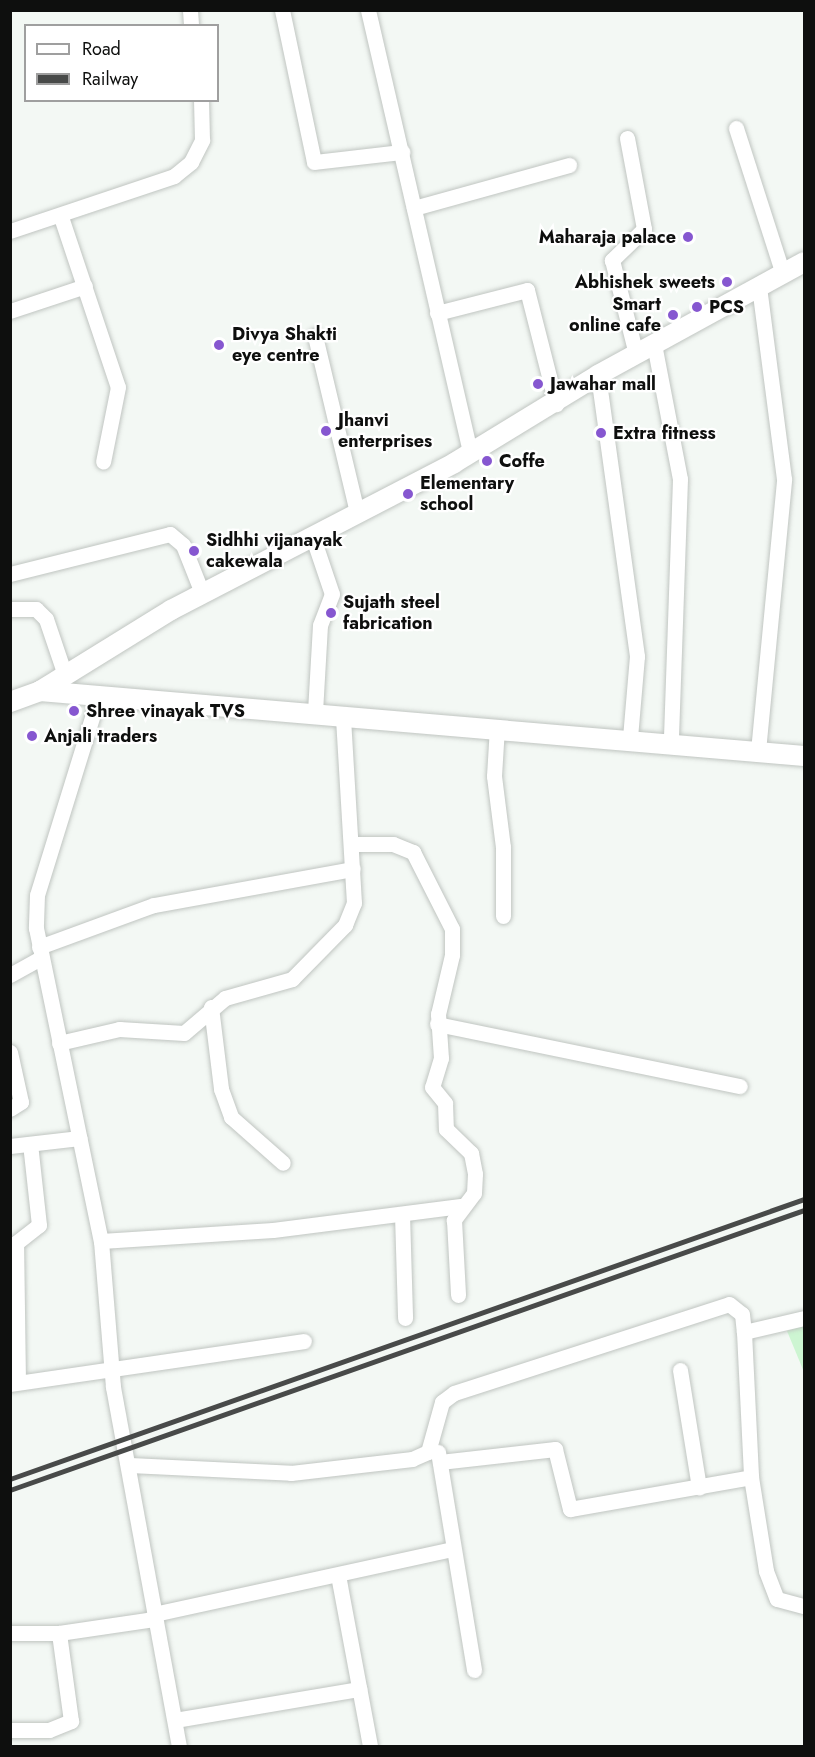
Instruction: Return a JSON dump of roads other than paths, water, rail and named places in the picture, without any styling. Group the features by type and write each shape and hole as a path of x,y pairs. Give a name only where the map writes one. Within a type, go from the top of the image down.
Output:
{"main road":[{"path":"10,702 40,691 202,593 470,452 556,404 598,375 804,262"},
{"path":"40,691 98,698 630,737 804,756"}],"street":[{"path":"282,10 314,162 402,152"},
{"path":"368,10 470,452"},
{"path":"10,231 150,188 191,162 202,140 201,102"},
{"path":"735,128 783,274"},
{"path":"627,138 644,229 612,260 636,354"},
{"path":"414,208 569,165"},
{"path":"61,217 118,387 103,462"},
{"path":"10,311 85,286"},
{"path":"758,751 784,479 759,287"},
{"path":"437,313 527,290 556,404"},
{"path":"315,336 357,512"},
{"path":"654,344 680,479 671,742"},
{"path":"598,375 637,656 630,737"},
{"path":"10,574 171,534 183,545 202,593"},
{"path":"312,535 332,594 320,625 315,713"},
{"path":"10,609 36,609 46,619 65,675"},
{"path":"98,698 38,895 40,952 101,1241 113,1365 154,1616 179,1746"},
{"path":"59,1043 119,1029 184,1033 212,1007 292,979 351,914 353,844 343,716"},
{"path":"497,727 494,776 503,847 503,916"},
{"path":"353,844 393,844 413,852 448,918 452,956 437,1024 441,1058 433,1092 446,1103 446,1129 471,1153 475,1174 474,1193 460,1206 454,1220 458,1295"},
{"path":"10,975 40,952 154,905 353,869"},
{"path":"212,1007 221,1089 231,1118 283,1162"},
{"path":"437,1024 740,1086"},
{"path":"10,1052 21,1102 10,1109"},
{"path":"10,1146 80,1138"},
{"path":"30,1144 39,1225 16,1243 14,1383 113,1365 304,1341"},
{"path":"101,1241 402,1214 460,1206"},
{"path":"402,1214 405,1318"},
{"path":"474,1670 436,1437 437,1415 454,1393 711,1307 729,1304 742,1314 751,1477 771,1588 783,1602 804,1606"},
{"path":"744,1332 804,1318"},
{"path":"680,1371 699,1487"},
{"path":"130,1465 291,1473 412,1459 428,1452 436,1437"},
{"path":"440,1462 555,1449 570,1509 751,1477"},
{"path":"10,1633 59,1633 154,1616 453,1549"},
{"path":"338,1575 370,1746"},
{"path":"10,1730 49,1730 71,1721 59,1633"},
{"path":"175,1720 359,1689"}],"railway":[{"path":"10,1479 804,1199"},
{"path":"10,1490 804,1210"}],"place":[{"name":"Maharaja palace","path":"688,237"},
{"name":"Abhishek sweets","path":"727,282"},
{"name":"PCS","path":"697,307"},
{"name":"Smart online cafe","path":"673,315"},
{"name":"Divya Shakti eye centre","path":"219,345"},
{"name":"Jawahar mall","path":"538,384"},
{"name":"Jhanvi enterprises","path":"326,431"},
{"name":"Extra fitness","path":"601,433"},
{"name":"Coffe","path":"487,461"},
{"name":"Elementary school","path":"408,494"},
{"name":"Sidhhi vijanayak cakewala","path":"194,551"},
{"name":"Sujath steel fabrication","path":"331,613"},
{"name":"Shree vinayak TVS","path":"74,711"},
{"name":"Anjali traders","path":"32,736"}]}
